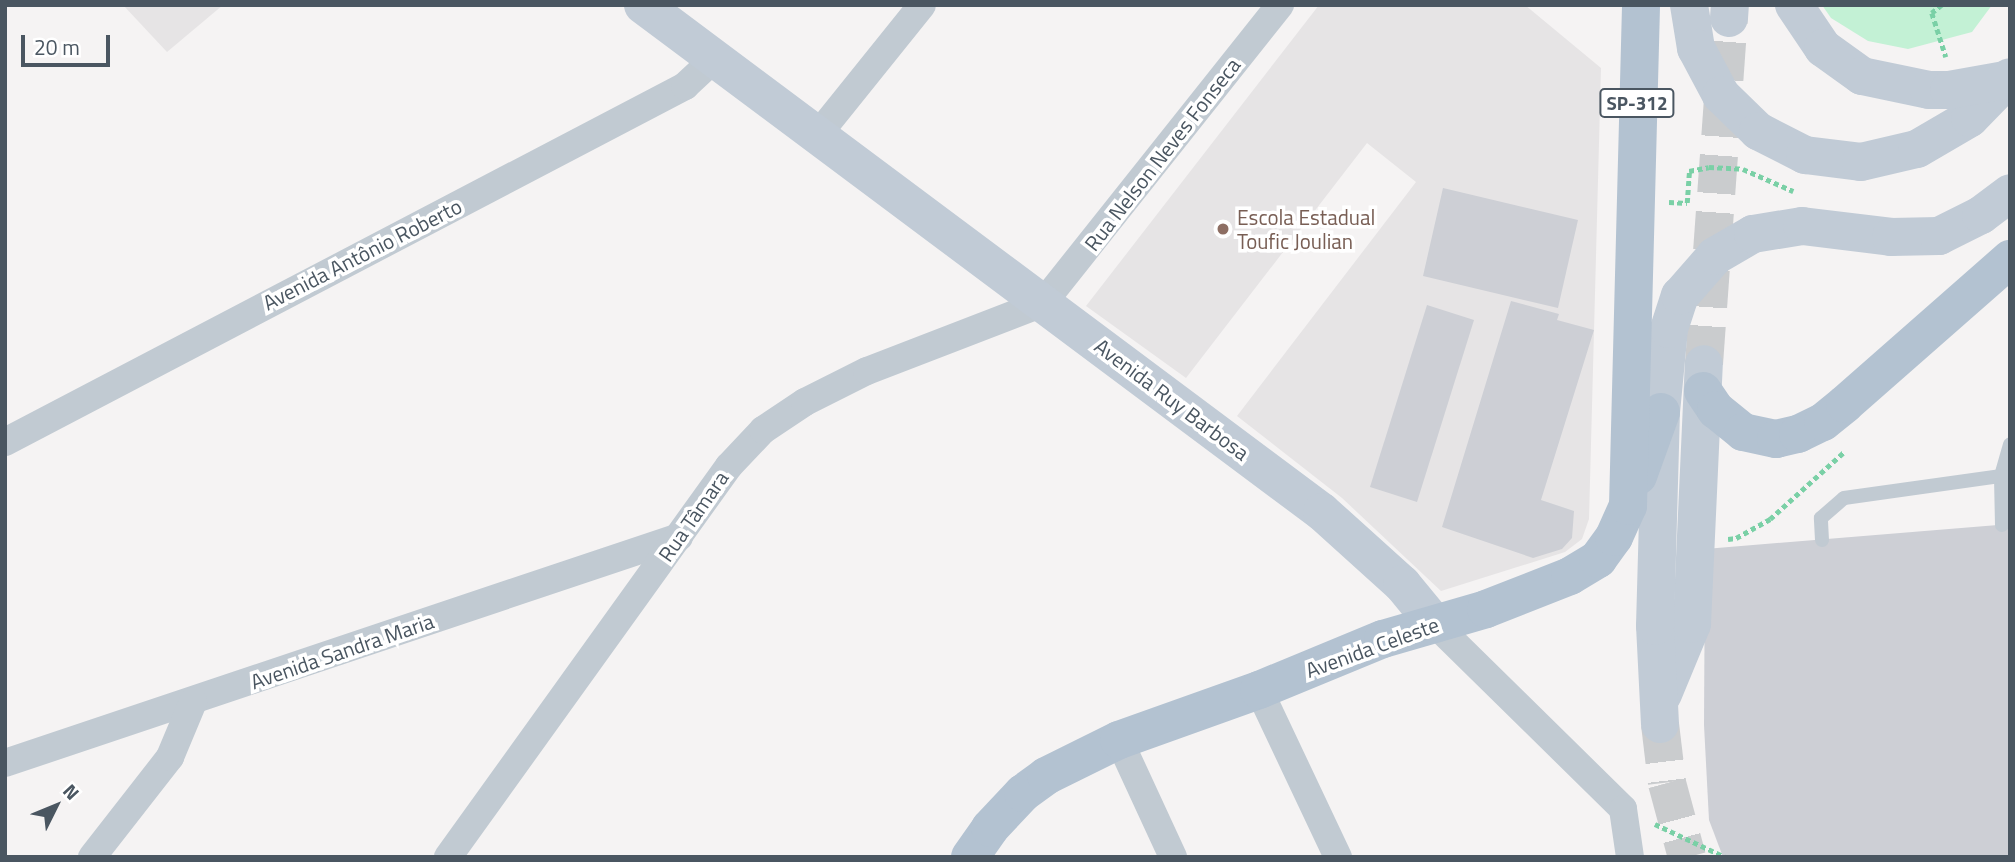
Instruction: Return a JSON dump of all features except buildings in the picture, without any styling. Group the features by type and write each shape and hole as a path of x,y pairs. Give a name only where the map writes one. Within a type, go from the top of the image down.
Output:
{"main road":[{"name":"Avenida Ruy Barbosa","path":"643,5 816,137 1322,512 1402,584 1434,622"},
{"name":"Avenida Celeste","path":"970,857 990,828 1023,793 1046,776 1119,740 1259,690 1383,639 1486,609 1570,576 1598,559 1614,537 1628,506 1641,5"},
{"path":"1689,5 1696,47 1721,95 1758,131 1805,155 1861,162 1917,149 1970,118 2007,79"},
{"path":"1794,5 1824,48 1862,76 1930,90 1956,89 2007,79"},
{"path":"2010,193 1981,215 1939,236 1900,237 1802,226 1753,234 1729,246 1689,283 1674,311 1669,329 1661,412 1654,626 1660,713 1692,624 1704,378 1716,410 1743,432 1776,439 1798,434 1838,410 2010,259"},
{"path":"1628,506 1661,412"}],"street":[{"path":"816,137 922,5"},
{"name":"Rua Nelson Neves Fonseca","path":"1043,303 1280,5"},
{"name":"Avenida Antônio Roberto","path":"5,442 685,86 714,59"},
{"name":"Rua Tâmara","path":"448,857 729,466 763,429 805,402 867,371 1043,303"},
{"name":"Avenida Sandra Maria","path":"5,763 679,537"},
{"name":"Avenida Ruy Barbosa","path":"1434,622 1623,808"},
{"path":"1259,690 1338,857"},
{"path":"92,857 170,757 193,702"},
{"path":"1119,740 1173,857"},
{"path":"1623,808 1630,857"}],"lane":[{"path":"2002,525 2001,476 2010,444"},
{"path":"1822,540 1821,518 1844,498 2001,476"}],"path":[{"path":"1942,5 1932,13 1956,89"},
{"path":"1623,808 1726,857"}],"shaded area":[{"path":"123,5 223,5 167,52"},
{"path":"1319,5 1525,5 1601,68 1589,519 1582,539 1565,552 1441,591 1342,498 1237,416 1416,182 1367,143 1186,378 1086,306"}],"green space":[{"path":"1822,5 1992,5 1972,32 1908,49 1868,41 1831,18"}],"tunnel":[{"path":"1704,364 1729,18"},
{"path":"1660,724 1667,783 1687,857"}],"place":[{"name":"Escola Estadual Toufic Joulian","path":"1223,229"}]}
